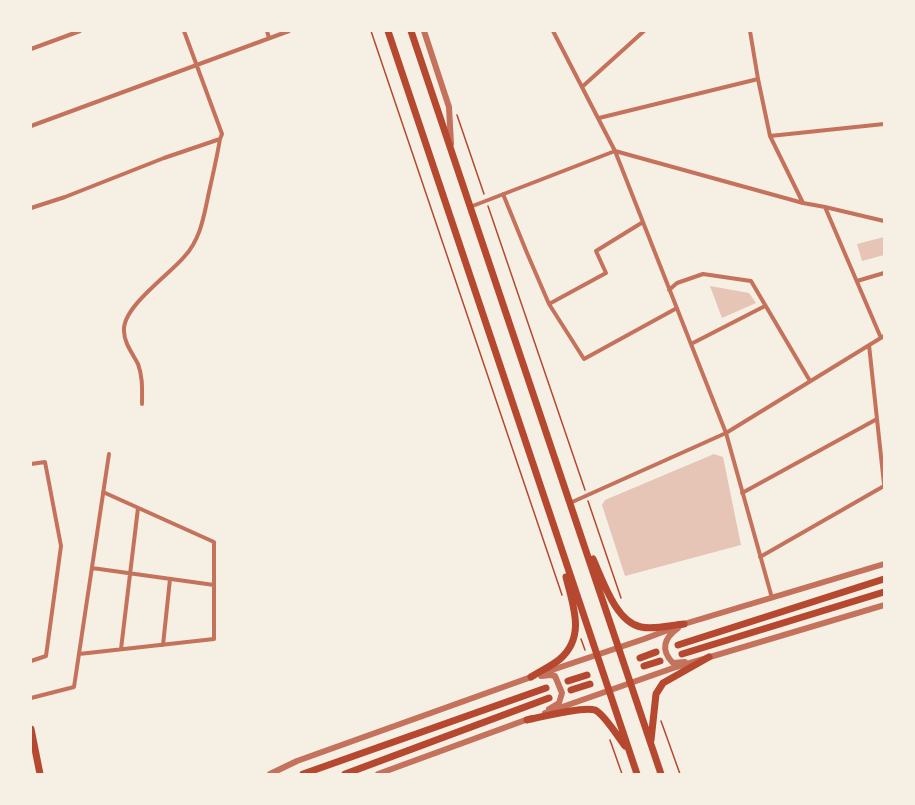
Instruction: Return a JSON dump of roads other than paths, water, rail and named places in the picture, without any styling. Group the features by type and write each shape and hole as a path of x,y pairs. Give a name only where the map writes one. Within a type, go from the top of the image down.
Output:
{"main road":[{"path":"388,31 597,654 628,751 637,774"},
{"path":"411,31 661,774"},
{"path":"580,532 617,610 625,619 641,627 653,628 684,624"},
{"path":"531,677 560,659 568,649 575,634 577,621 557,538"},
{"path":"678,645 884,579"},
{"path":"682,654 884,592"},
{"path":"640,658 656,652"},
{"path":"651,744 656,694 663,683 706,658"},
{"path":"644,666 660,661"},
{"path":"568,681 587,675"},
{"path":"571,690 590,684"},
{"path":"303,774 546,688"},
{"path":"344,774 549,698"},
{"path":"527,720 582,709 595,710 604,717 628,751"},
{"path":"31,729 40,774"}],"street":[{"path":"31,49 80,31"},
{"path":"142,404 142,379 138,365 129,348 124,331 125,322 139,299 185,257 201,230 222,134 184,31"},
{"path":"266,31 269,38"},
{"path":"31,126 289,31"},
{"path":"424,31 449,107 451,150"},
{"path":"553,31 615,151 726,433 772,598"},
{"path":"582,87 644,31"},
{"path":"750,31 770,136 802,203"},
{"path":"598,118 758,79"},
{"path":"770,136 884,124"},
{"path":"31,208 65,197 164,158 220,139"},
{"path":"470,207 615,151 802,203 884,221"},
{"path":"504,194 549,304 584,359 677,308"},
{"path":"570,503 726,433 883,337 825,207"},
{"path":"549,304 606,273 596,251 643,222"},
{"path":"857,281 884,273"},
{"path":"670,290 677,283 703,274 751,281 810,381"},
{"path":"691,344 765,306"},
{"path":"760,557 884,485 869,345"},
{"path":"742,493 877,419"},
{"path":"31,698 74,687 109,454"},
{"path":"31,464 44,462 61,546 46,656 31,661"},
{"path":"79,654 214,639 214,542 103,492"},
{"path":"121,649 138,508"},
{"path":"270,774 297,761 684,624 884,564"},
{"path":"92,568 214,585"},
{"path":"163,644 170,579"},
{"path":"378,774 609,690 706,658 884,605"},
{"path":"684,624 672,632 667,639 665,646 667,657 673,663 706,658"},
{"path":"531,677 555,676 562,693 559,702 541,715"}]}
